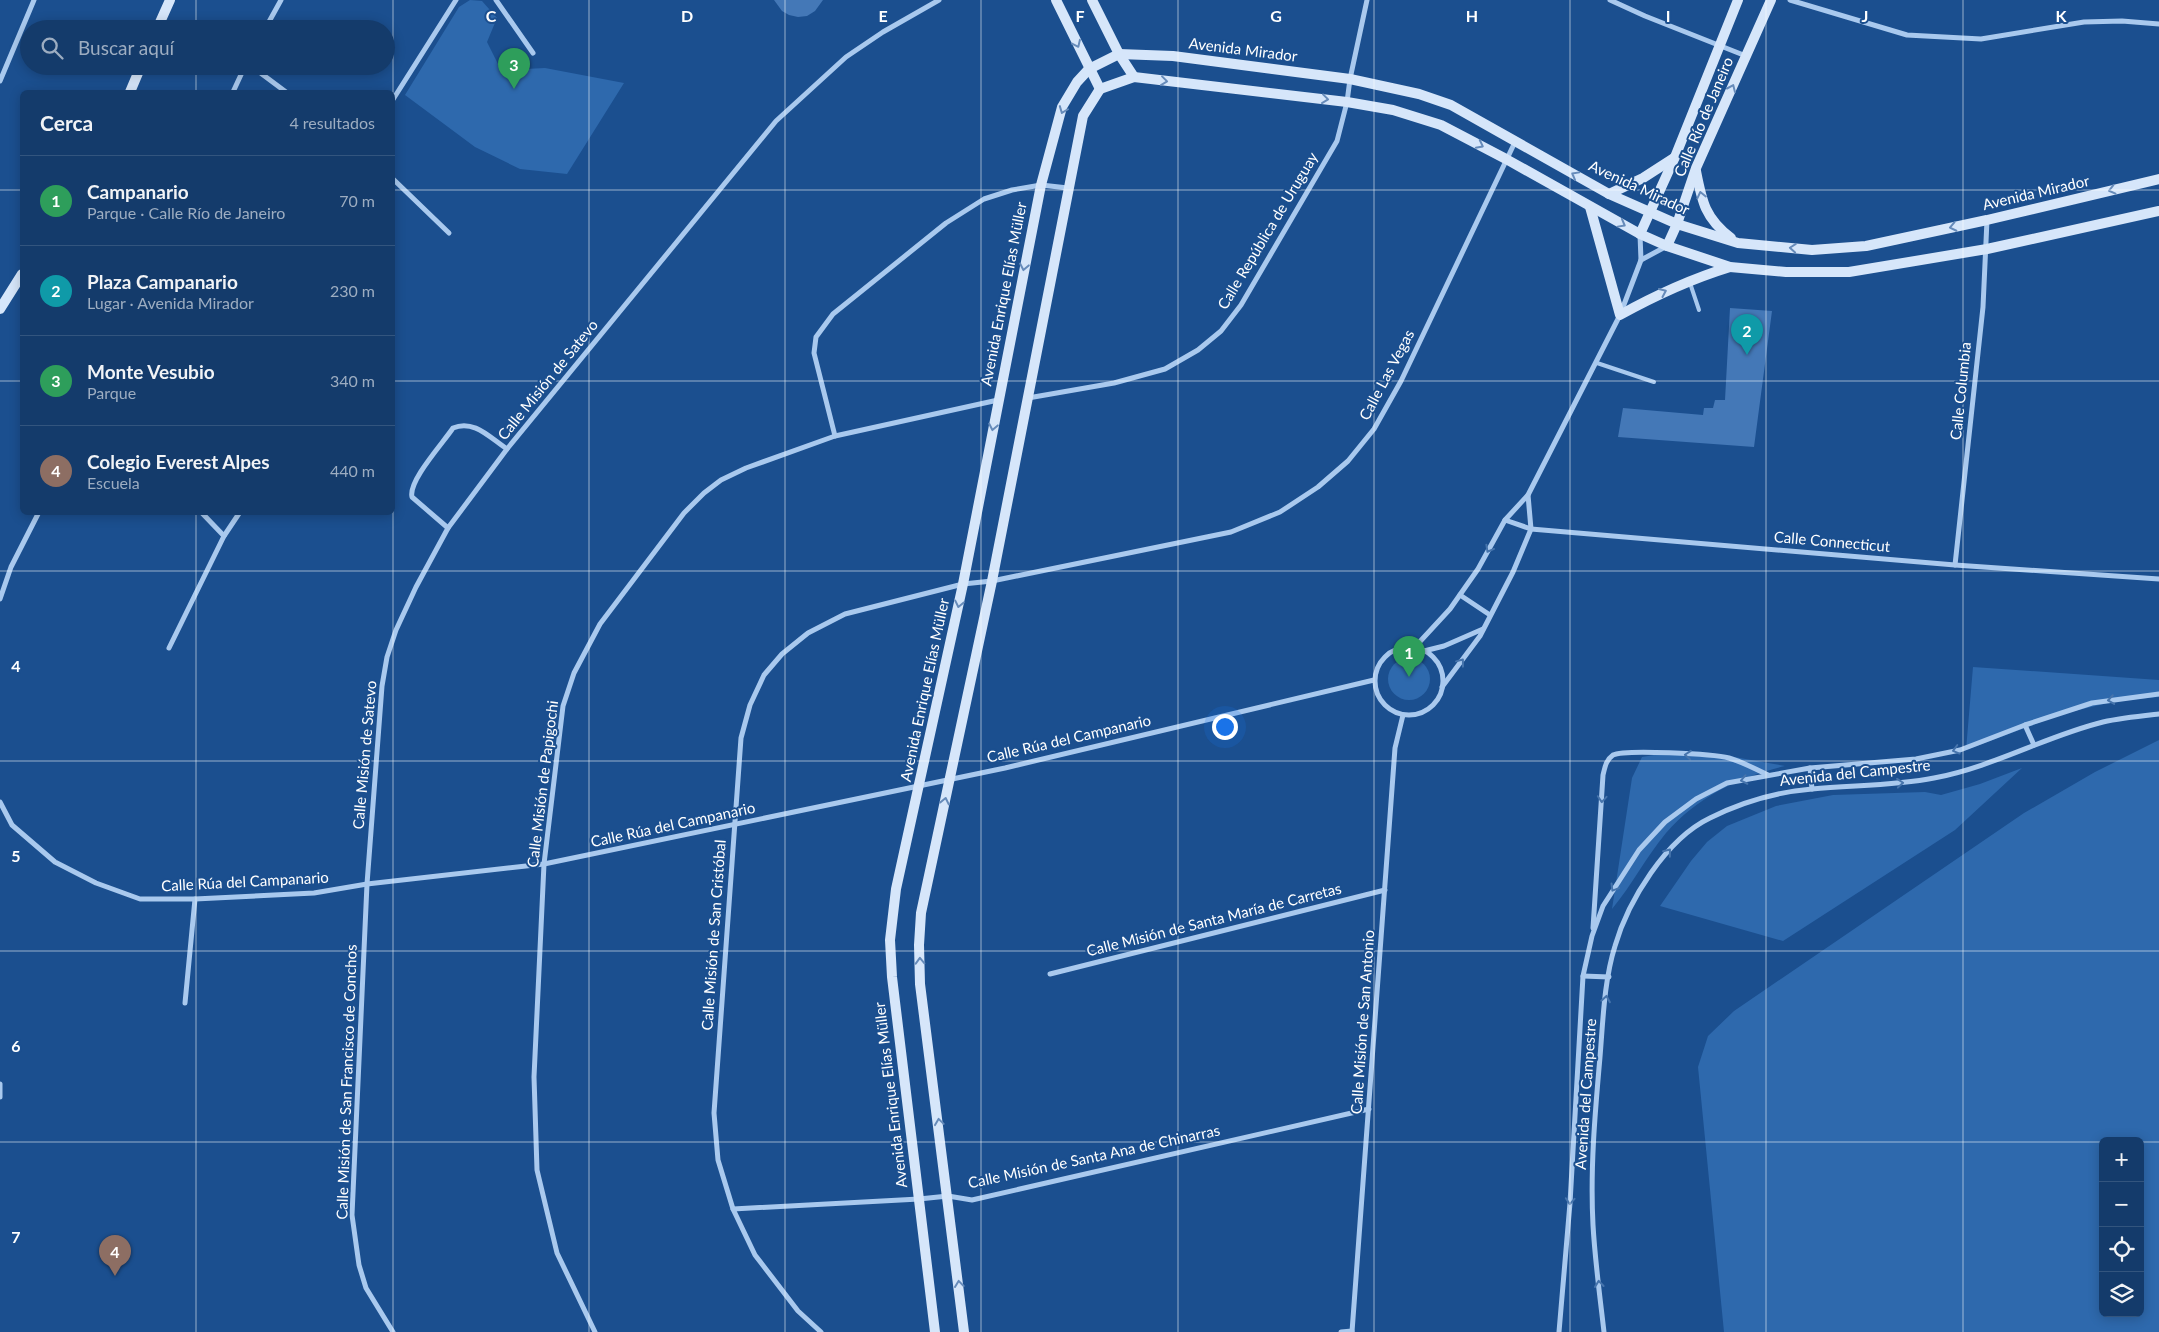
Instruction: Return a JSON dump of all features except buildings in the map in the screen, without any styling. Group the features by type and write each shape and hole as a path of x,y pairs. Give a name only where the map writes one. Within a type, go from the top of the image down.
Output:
{"main road":[{"path":"161,20 170,0"},
{"path":"1056,0 1100,89"},
{"path":"1092,0 1119,54 1134,77"},
{"name":"Calle Río de Janeiro","path":"1640,234 1722,46 1738,0"},
{"name":"Calle Río de Janeiro","path":"1667,246 1677,224 1696,168 1771,0"},
{"path":"1089,69 1119,54"},
{"name":"Avenida Mirador","path":"1119,54 1173,56 1350,79 1419,94 1451,106 1609,194 1677,224 1738,243 1812,250 1866,246 1987,220 2159,179"},
{"name":"Avenida Enrique Elías Müller","path":"935,1332 892,977 890,940 896,888 963,584 1040,185 1062,107 1077,82 1089,69"},
{"path":"131,90 137,75"},
{"path":"964,1332 920,984 919,945 921,913 992,581 1083,116 1100,89 1134,77 1348,102 1393,110 1441,125 1640,234 1667,246 1730,267 1786,272 1849,272 1987,249 2159,211"},
{"path":"1609,194 1643,178 1675,157"},
{"path":"1696,168 1704,208 1716,226 1738,243"},
{"path":"1590,207 1620,315 1654,296 1689,281 1730,267"},
{"path":"0,309 20,277"}],"street":[{"path":"26,20 34,0"},
{"path":"270,20 281,0"},
{"path":"395,96 456,0"},
{"path":"496,0 533,53"},
{"name":"Calle Misión de Satevo","path":"367,884 382,686 387,657 396,630 416,587 448,528 507,449 776,121 846,57 939,0"},
{"name":"Calle República de Uruguay","path":"1028,398 1114,383 1165,369 1198,350 1221,331 1241,305 1337,141 1348,102 1350,79 1367,0"},
{"path":"1610,0 1746,56"},
{"path":"1790,0 1906,35 1981,38 2084,22 2122,21 2159,24"},
{"path":"0,81 20,33"},
{"path":"234,90 241,75"},
{"path":"263,75 283,90"},
{"name":"Calle Las Vegas","path":"992,581 1231,532 1280,512 1318,487 1348,461 1374,429 1401,381 1515,142"},
{"path":"395,181 448,233"},
{"path":"835,436 814,353 816,337 833,314 946,223 984,199 1012,190 1040,185 1068,188"},
{"name":"Calle Columbia","path":"1955,564 1983,306 1987,220"},
{"name":"Calle Río de Janeiro","path":"1414,648 1450,609 1478,569 1504,520 1528,496 1620,315 1641,260 1640,234"},
{"path":"1641,260 1667,246"},
{"name":"Calle Misión de Papigochi","path":"595,1332 557,1253 538,1170 534,1077 544,864 563,706 574,673 600,624 684,513 704,493 722,480 746,468 835,436 998,400"},
{"path":"448,528 412,497 411,492 416,480 453,428 468,425 474,426 507,449"},
{"path":"1442,687 1442,676 1439,666 1433,657 1424,651 1414,648 1402,648 1391,652 1383,659 1377,669 1374,680 1376,689 1385,706 1403,714 1424,712 1435,701 1442,687 1483,629 1513,572 1531,529 1528,496"},
{"path":"0,599 11,567 37,515"},
{"path":"204,515 224,536"},
{"path":"169,648 224,536 238,515"},
{"name":"Calle Connecticut","path":"1504,520 1531,529 2159,579"},
{"name":"Calle Misión de San Cristóbal","path":"821,1332 798,1311 755,1255 733,1209 718,1160 714,1113 742,738 750,705 764,675 782,654 808,633 845,614 963,584 992,581"},
{"path":"1460,595 1490,615"},
{"path":"1424,651 1444,646 1483,629"},
{"name":"Calle Rúa del Campanario","path":"0,802 12,825 55,862 96,883 140,899 195,899 314,893 367,884 544,864 1004,768 1374,680"},
{"name":"Avenida del Campestre","path":"1559,1332 1570,1203 1583,976 1592,936 1603,906 1638,850 1665,822 1696,799 1727,783 1810,768 1916,759 1960,750 2025,725 2092,703 2159,694"},
{"name":"Calle Misión de San Antonio","path":"1352,1331 1395,748 1403,714"},
{"name":"Avenida del Campestre","path":"1604,1332 1593,1226 1593,1194 1603,1016 1615,947 1626,918 1642,888 1678,840 1707,819 1741,804 1775,794 1812,789 1903,784 1935,778 1964,771 2104,722 2159,714"},
{"path":"2025,725 2034,745"},
{"name":"Avenida del Campestre","path":"1592,936 1603,775 1609,758 1615,754 1641,751 1729,758 1768,775"},
{"path":"1810,768 1812,789"},
{"name":"Calle Misión de San Francisco de Conchos","path":"367,884 352,1215 359,1264 366,1288 393,1332"},
{"name":"Calle Misión de Santa María de Carretas","path":"1050,974 1385,890"},
{"path":"186,1003 195,899"},
{"path":"1583,976 1609,977"},
{"path":"0,1084 0,1097"},
{"name":"Calle Misión de Santa Ana de Chinarras","path":"733,1209 919,1200 948,1196 972,1200 1369,1109"},
{"path":"1341,1332 1352,1331"}],"lane":[{"path":"1689,281 1699,310"},
{"path":"1597,362 1654,382"}],"shaded area":[{"path":"470,0 482,1 497,18 487,42 499,66 525,69 545,68 624,83 567,174 520,169 475,147 405,95 459,7"},
{"path":"1409,658 1424,664 1430,679 1424,694 1409,700 1394,694 1388,679 1394,664"},
{"path":"1973,667 2159,680 2159,697 2116,701 2062,714 1966,750"},
{"path":"2159,740 2159,1332 1724,1332 1698,1067 1708,1036 1734,1011 2024,813 2095,772"},
{"path":"1666,753 1723,755 1785,766 1735,783 1720,790 1691,809 1666,833 1612,909 1632,778 1642,757"},
{"path":"2022,768 1955,830 1783,941 1660,906 1691,861 1707,842 1727,826 1776,806 1833,795 1925,792 1941,795 1980,784"}],"place":[{"name":"Monte Vesubio","path":"514,89"},
{"name":"Plaza Campanario","path":"1747,355"},
{"name":"Campanario","path":"1409,677"},
{"name":"Colegio Everest Alpes","path":"115,1276"}]}
